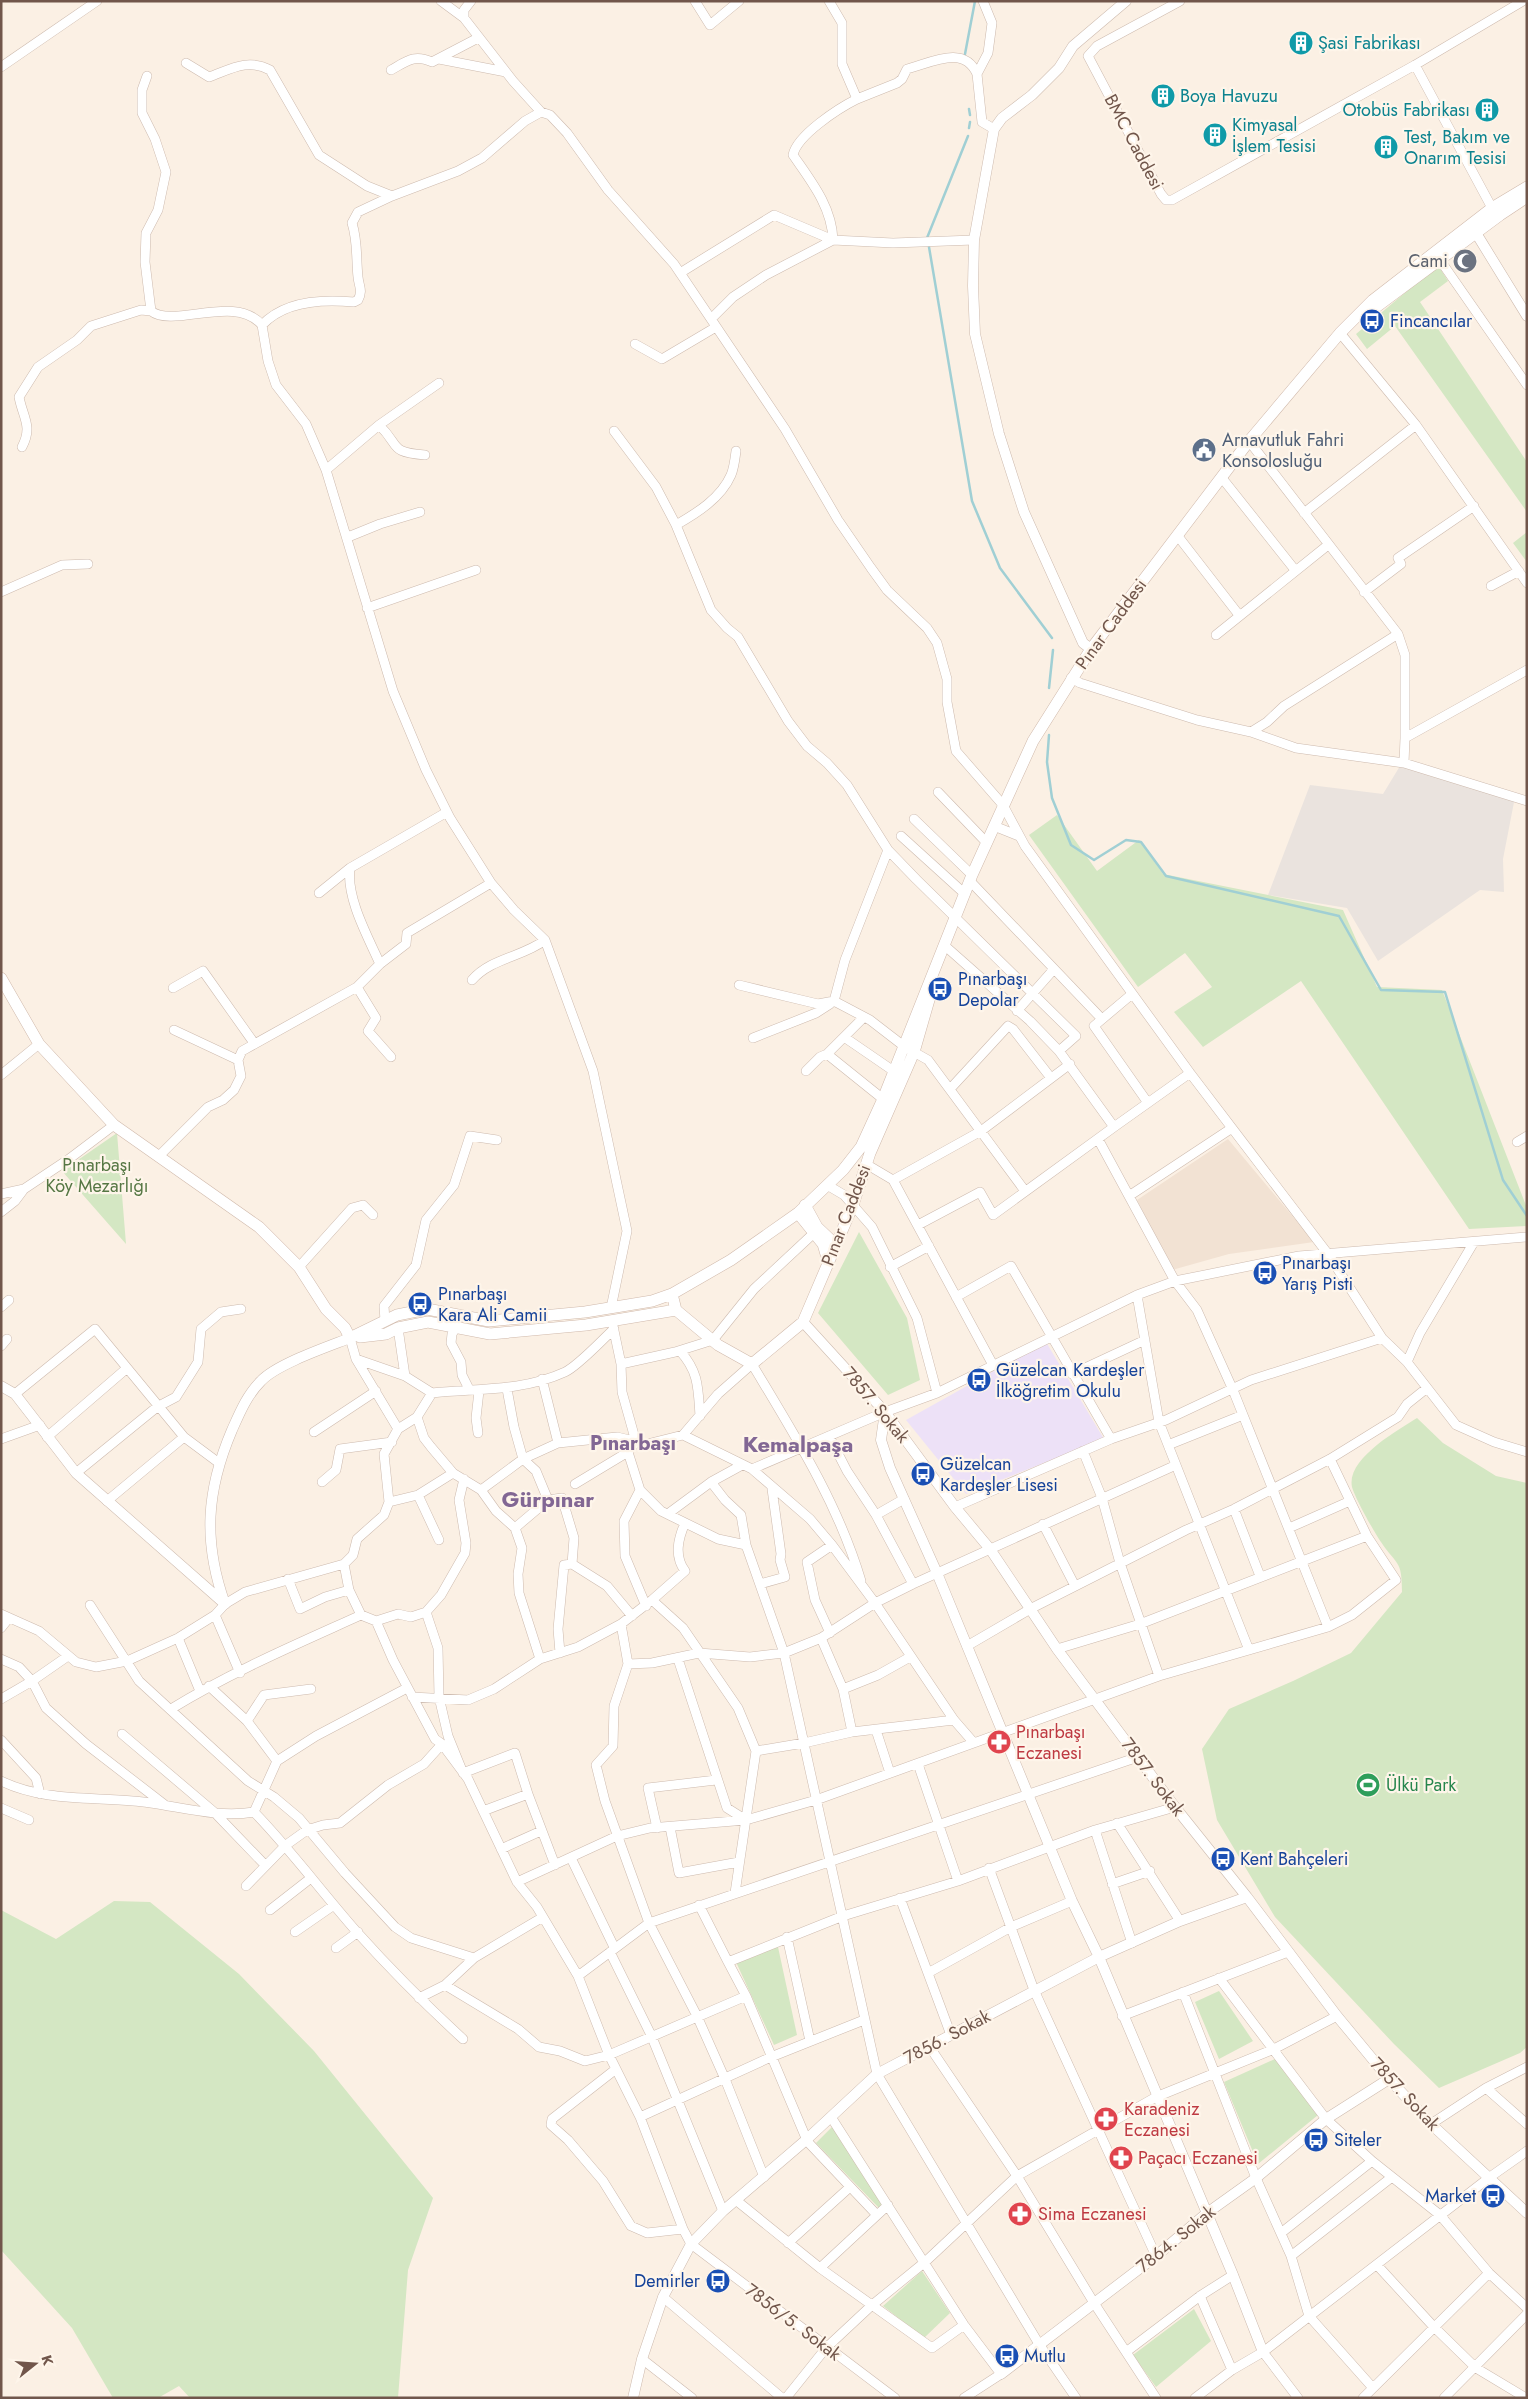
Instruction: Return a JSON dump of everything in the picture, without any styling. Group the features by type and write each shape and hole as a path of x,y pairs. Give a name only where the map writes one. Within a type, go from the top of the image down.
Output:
{"main road":[{"name":"Pınar Caddesi","path":"866,1155 910,1050 920,1002 971,878 1033,741 1071,678 1249,441 1340,333 1373,300 1492,208 1527,187"},
{"name":"Pınar Caddesi","path":"1340,333 1527,198"},
{"path":"1,978 39,1044 114,1125 258,1227 299,1267 326,1309 345,1328 350,1338"},
{"name":"Pınar Caddesi","path":"752,1364 803,1322 853,1204 883,1099 895,1072 910,1050"},
{"path":"350,1338 397,1316 427,1309 490,1321 612,1308 652,1301 672,1294 731,1260 802,1209 844,1170 866,1155"},
{"path":"802,1209 822,1244 828,1261"},
{"path":"802,1209 816,1227 835,1244"},
{"path":"672,1294 676,1310 718,1345 752,1364"},
{"path":"350,1338 386,1334 398,1328 428,1322 490,1334 613,1325 676,1310"}],"street":[{"path":"1,67 97,1"},
{"path":"441,1 464,18 478,38 541,112"},
{"path":"464,18 464,10 471,1"},
{"path":"695,1 710,25 739,1"},
{"path":"829,1 842,23 842,64 857,100"},
{"path":"977,74 988,53 992,23 983,1"},
{"path":"1091,649 1083,643 1058,590 1010,475 984,379 975,334 974,240 994,129 1002,118 1032,95 1059,68 1073,46 1126,1"},
{"name":"BMC Caddesi","path":"1180,1 1096,46 1088,56 1160,194 1166,200 1176,198 1415,65 1523,1"},
{"path":"391,70 414,58 422,57 432,62 478,38"},
{"path":"833,240 832,223 820,196 793,155 794,147 838,109 897,83 902,79 907,69 957,57 966,59 972,64 977,74 982,122 994,129"},
{"path":"439,59 506,72"},
{"path":"186,63 209,77 249,64 259,64 270,70 318,155 367,186 392,196"},
{"path":"1415,65 1492,208"},
{"path":"147,76 142,90 142,113 155,139 166,172 158,210 146,233 145,262 151,311"},
{"path":"262,325 269,318 301,304 323,300 354,302 358,300 362,292 358,278 357,242 352,223 358,212 482,158 536,112 550,115 567,133 608,190 661,248 680,273 785,429 838,520 871,568 887,590 927,628 937,643 947,679 947,702 956,751 1003,806 1019,836 1132,994 1328,1254 1382,1338 1407,1362 1456,1425 1494,1442 1527,1452"},
{"path":"680,273 774,215 833,240 893,243 974,240"},
{"path":"1476,233 1527,316"},
{"path":"711,319 733,297 766,275 833,240"},
{"path":"1440,260 1527,385"},
{"path":"22,447 28,436 28,426 19,397 38,367 77,340 91,326 141,310 151,311 156,315 213,311 232,312 257,319 262,325 268,361 276,385 306,424 326,470 348,537 367,608 380,642 393,691 447,812 491,882 514,910 545,940 593,1071 627,1231 612,1308"},
{"path":"635,344 662,359 716,327"},
{"path":"1340,333 1416,425 1527,583"},
{"path":"326,470 379,425 439,383"},
{"path":"379,425 397,450 404,454 425,455"},
{"path":"1304,513 1416,425"},
{"path":"614,431 656,487 676,525 711,610 738,637 788,721 807,746 827,763 847,785 888,850 1076,1036 1059,1051"},
{"path":"1249,441 1398,634 1405,655 1406,738 1404,763"},
{"path":"676,525 701,510 716,496 731,475 736,451"},
{"path":"1222,478 1295,570"},
{"path":"1364,592 1401,564 1398,558 1474,506"},
{"path":"348,537 380,524 420,512"},
{"path":"1178,535 1239,615"},
{"path":"1216,635 1328,545"},
{"path":"1,592 62,565 88,564"},
{"path":"367,608 476,570"},
{"path":"1491,586 1519,571"},
{"path":"1251,732 1267,722 1284,706 1398,634"},
{"path":"1406,738 1527,670"},
{"path":"1071,678 1080,684 1197,720 1251,732 1296,748 1404,763 1527,800"},
{"path":"938,792 987,843"},
{"path":"318,893 350,868 447,812"},
{"path":"914,819 1101,1018"},
{"path":"994,826 1019,836"},
{"path":"901,836 965,894"},
{"path":"752,1038 816,1013 834,1002 845,960 888,850"},
{"path":"350,868 351,889 361,921 380,964"},
{"path":"160,1156 208,1106 223,1100 234,1090 241,1076 238,1060 242,1051 357,988 380,964 406,944 407,933 491,882"},
{"path":"472,980 478,973 532,949 545,940"},
{"path":"942,949 1017,1011 1059,1051 1114,1127"},
{"path":"1017,1011 1054,969"},
{"path":"173,988 203,971 254,1043"},
{"path":"739,985 818,1004 834,1002 864,1017 910,1050 930,1061 1025,1191"},
{"path":"357,988 376,1018 368,1031 391,1057"},
{"path":"1132,994 1101,1018 1094,1026 1148,1103"},
{"path":"806,1071 820,1057 827,1054 864,1017"},
{"path":"950,1089 1008,1026 1013,1029 1051,1078"},
{"path":"174,1030 238,1060"},
{"path":"844,1037 895,1072"},
{"path":"1,1075 39,1044"},
{"path":"827,1054 883,1099"},
{"path":"893,1180 981,1131 1070,1064"},
{"path":"918,1225 980,1192 992,1215 1190,1073"},
{"path":"1,1212 16,1200 24,1189 69,1159 114,1125"},
{"path":"1129,1196 1232,1128"},
{"path":"385,1321 384,1306 416,1265 426,1220 454,1185 470,1136 497,1140"},
{"path":"1517,1142 1527,1136"},
{"path":"1098,1139 1175,1281 1197,1310 1233,1390 1328,1627"},
{"path":"866,1155 893,1180 993,1365"},
{"path":"827,1185 836,1189 853,1204 872,1227 917,1318 937,1393"},
{"path":"1,1194 24,1189"},
{"path":"299,1267 352,1208 364,1205 373,1215"},
{"path":"622,1364 680,1351 714,1340 754,1289 814,1233"},
{"path":"752,1469 885,1412 937,1393 1137,1295 1175,1281 1299,1256 1527,1237"},
{"path":"1407,1362 1420,1333 1474,1242"},
{"path":"890,1266 929,1246"},
{"path":"956,1297 1010,1266 1111,1439"},
{"path":"1137,1295 1158,1422 1249,1650"},
{"path":"1,1307 9,1300"},
{"path":"76,1473 157,1407 176,1398 198,1362 201,1329 221,1312 241,1309"},
{"name":"7857. Sokak","path":"803,1322 885,1412 955,1507 990,1549 1032,1608 1057,1649 1094,1699 1337,2016 1389,2079 1431,2124 1527,2213"},
{"path":"356,1359 405,1376 432,1393 508,1389 566,1372 613,1325"},
{"path":"613,1325 622,1364 622,1392 636,1442"},
{"path":"456,1327 452,1334 451,1343 461,1362 462,1375 474,1390 478,1433"},
{"path":"398,1328 405,1376"},
{"path":"15,1394 95,1329 157,1407 184,1437 219,1463"},
{"path":"225,1604 216,1578 209,1536 212,1495 219,1463 244,1402 262,1380 305,1356 350,1338 356,1359 398,1429"},
{"path":"955,1507 1111,1439 1158,1422 1233,1390 1251,1380 1382,1338"},
{"path":"1072,1374 1145,1340"},
{"path":"680,1351 689,1361 697,1379 700,1416"},
{"path":"752,1364 802,1447 852,1550 864,1588"},
{"name":"Pınar Caddesi","path":"683,1435 718,1394 752,1364"},
{"path":"47,1437 126,1369"},
{"path":"542,1380 558,1443"},
{"path":"1,1386 15,1394 76,1473 225,1604"},
{"path":"967,1646 1032,1608 1199,1524 1234,1509 1330,1459 1398,1417 1407,1404 1427,1388"},
{"path":"508,1389 514,1427 524,1459 536,1470 548,1500"},
{"path":"314,1432 376,1391"},
{"path":"1,1628 5,1616 39,1632 76,1662 96,1667 127,1661 178,1638 215,1615 225,1604 245,1592 344,1564 353,1555 357,1539 384,1515 389,1502 384,1454 398,1429 417,1417 432,1393"},
{"path":"885,1412 881,1440 1072,1901 1099,1956 1156,2097 1233,2275 1263,2352 1298,2398"},
{"path":"1168,1445 1243,1415"},
{"path":"417,1417 424,1438 453,1473 481,1490 496,1511 515,1528 522,1548 518,1574 521,1604 540,1659"},
{"path":"1,1439 40,1425"},
{"path":"481,1490 524,1459 558,1443 618,1437 647,1444 683,1435 752,1469 772,1489 781,1492 803,1513 832,1546 875,1603 954,1720 974,1743"},
{"path":"829,1436 846,1471 876,1515 913,1584"},
{"path":"107,1501 184,1437"},
{"path":"322,1482 336,1470 340,1449 392,1442"},
{"path":"575,1484 628,1452 636,1442"},
{"path":"1083,1451 1102,1498 1120,1563 1159,1676"},
{"path":"628,1452 640,1490 661,1511 669,1513 718,1539 746,1545"},
{"path":"517,1882 617,1836 657,1828 746,1820 816,1800 1159,1676 1328,1627 1352,1615 1396,1580 1367,1536 1330,1459"},
{"path":"669,1513 711,1482 742,1465"},
{"path":"628,1664 678,1659 699,1653 750,1657 784,1653 821,1638 875,1603 913,1584 1176,1465"},
{"path":"389,1502 418,1495 453,1473"},
{"path":"344,1564 349,1590 361,1615 376,1621 398,1614 411,1617 426,1612 441,1595 465,1553 466,1543 459,1500 464,1479"},
{"path":"711,1482 725,1500 742,1516 746,1545 784,1653 877,2074 1039,2344 1076,2398"},
{"path":"760,1584 785,1577 780,1560 781,1554 772,1489"},
{"path":"640,1490 624,1521 625,1556 649,1603 683,1628 738,1708 756,1751 738,1862 735,1893"},
{"path":"418,1495 439,1540"},
{"path":"515,1528 548,1500 562,1498 574,1538 572,1564"},
{"path":"876,1515 904,1499"},
{"path":"1288,1528 1350,1501"},
{"path":"1234,1509 1260,1576"},
{"path":"412,1697 468,1700 494,1690 540,1659 578,1647 621,1624 649,1603 685,1571 678,1554 679,1536 685,1523"},
{"path":"1042,1524 1075,1586"},
{"path":"1057,1649 1140,1624 1225,1589 1367,1536"},
{"path":"830,1632 816,1600 807,1562 832,1546"},
{"path":"560,1653 558,1629 564,1565 572,1564 607,1586 632,1616"},
{"path":"288,1579 300,1609 325,1596 349,1590"},
{"path":"90,1605 138,1681 248,1781 300,1818 345,1873 395,1927 411,1938 474,1958"},
{"path":"426,1612 438,1648 439,1697 448,1736 463,1773 517,1882 543,1917 578,1976 609,2054 640,2117 683,2229 691,2244"},
{"path":"215,1615 240,1672"},
{"path":"171,1709 209,1686 240,1672 260,1660 361,1615"},
{"path":"376,1621 407,1688 435,1739 442,1744 463,1773"},
{"path":"621,1624 628,1664 614,1706 613,1746 596,1765 617,1836 648,1923 697,2016 725,2079 764,2177"},
{"path":"178,1638 200,1691"},
{"path":"821,1638 842,1690 852,1732"},
{"path":"1,1699 32,1681 68,1656"},
{"path":"842,1690 878,1675 910,1657"},
{"path":"1,1659 20,1667 32,1681 46,1708 86,1744 166,1806"},
{"path":"678,1659 716,1780 727,1808 746,1820"},
{"path":"209,1686 247,1721 277,1761"},
{"path":"247,1721 264,1695 311,1688"},
{"path":"254,1812 277,1761 316,1736 407,1688"},
{"path":"756,1751 804,1744 852,1732 954,1720"},
{"path":"876,1730 890,1773"},
{"path":"122,1734 214,1812 265,1865"},
{"path":"1,1740 36,1778 40,1794"},
{"path":"246,1886 286,1845 310,1830 340,1822 388,1785 424,1764 442,1744"},
{"path":"463,1773 515,1753 541,1831 555,1865"},
{"path":"578,1976 648,1923 1138,1757"},
{"path":"918,1764 958,1881"},
{"path":"657,1828 648,1788 716,1780"},
{"path":"1,1781 40,1794 237,1815 254,1812"},
{"path":"483,1812 528,1794"},
{"path":"1,1808 29,1820"},
{"path":"728,1962 843,1916 958,1881 1050,1845 1095,1830 1176,1808"},
{"path":"254,1812 286,1845 311,1878 358,1932 419,1998 463,2039"},
{"path":"1117,1823 1150,1871 1180,1921"},
{"path":"670,1827 679,1873 738,1862"},
{"path":"1095,1830 1132,1943"},
{"path":"501,1849 541,1831"},
{"path":"571,1858 651,2035 723,2211"},
{"path":"989,1868 1034,1990 1099,2128 1156,2256"},
{"path":"1112,1884 1150,1871"},
{"path":"270,1910 311,1878"},
{"name":"7856. Sokak","path":"633,2398 642,2359 663,2297 691,2244 723,2211 764,2177 877,2074 1099,1956 1180,1921 1247,1897"},
{"path":"900,1898 951,2035"},
{"path":"928,1973 1011,1927 1072,1901"},
{"path":"295,1932 334,1905"},
{"path":"699,1905 746,1996 806,2139 878,2215"},
{"path":"419,1998 445,1986 474,1958 543,1917"},
{"path":"336,1948 358,1932"},
{"path":"787,1937 810,2041"},
{"path":"1122,2016 1288,1952"},
{"path":"1219,1978 1326,2119 1372,2161 1440,2216 1489,2273 1527,2308"},
{"path":"445,1986 518,2029 539,2047 560,2051 585,2061 609,2054 746,1996"},
{"path":"1183,1992 1256,2178 1291,2256 1309,2316 1373,2388"},
{"path":"786,2398 826,2348 871,2306 925,2262 1017,2176 1156,2097 1274,2049 1337,2016"},
{"path":"640,2117 810,2041 864,2020"},
{"path":"929,2046 1017,2176 1094,2303 1156,2398"},
{"path":"1431,2124 1486,2088 1527,2067"},
{"path":"616,2069 552,2118 551,2126 568,2140 603,2181 631,2226 646,2233 683,2229"},
{"name":"7864. Sokak","path":"964,2398 1001,2374 1156,2256 1206,2213 1256,2178 1326,2119 1389,2079"},
{"path":"1486,2088 1527,2124"},
{"path":"831,2117 964,2325 1001,2374"},
{"path":"1195,2398 1232,2370 1263,2352 1490,2177 1527,2151"},
{"path":"1281,2233 1372,2161"},
{"path":"1291,2256 1392,2177"},
{"path":"788,2243 850,2187"},
{"path":"736,2201 820,2268 932,2348 964,2325"},
{"path":"820,2268 888,2205"},
{"name":"7856/5. Sokak","path":"691,2244 826,2348 895,2398"},
{"path":"1377,2265 1476,2368 1526,2398"},
{"path":"1363,2398 1489,2273"},
{"path":"1126,2352 1200,2296 1233,2275"},
{"path":"1200,2296 1232,2370"},
{"path":"663,2297 782,2398"},
{"path":"1444,2398 1476,2368 1527,2314"},
{"path":"642,2359 692,2398"}],"shaded area":[{"path":"1400,766 1515,797 1503,859 1504,892 1480,890 1378,961 1347,908 1268,895 1310,785 1383,794"},
{"path":"1228,1139 1314,1242 1229,1254 1172,1270 1137,1200"},
{"path":"1046,1342 1104,1439 966,1494 906,1420"}],"green space":[{"path":"1438,265 1448,281 1420,302 1527,462 1527,512 1395,326 1367,349 1356,334"},
{"path":"1527,532 1527,562 1513,543"},
{"path":"1057,815 1097,871 1139,840 1163,874 1343,910 1377,987 1442,990 1527,1208 1527,1226 1469,1229 1301,981 1203,1047 1174,1012 1212,987 1185,953 1138,987 1029,835"},
{"name":"Pınarbaşı Köy Mezarlığı","path":"117,1133 126,1244 62,1171"},
{"path":"859,1232 907,1318 920,1380 888,1395 818,1313"},
{"name":"Ülkü Park","path":"1417,1418 1443,1443 1496,1476 1527,1483 1527,2047 1520,2053 1439,2088 1394,2044 1275,1917 1217,1820 1202,1749 1229,1709 1351,1653 1402,1592 1400,1568 1386,1550 1361,1507 1352,1487 1352,1476 1357,1466 1375,1446"},
{"path":"114,1901 150,1902 239,1974 314,2051 433,2198 408,2270 398,2398 190,2398 179,2386 158,2398 113,2398 72,2328 1,2250 1,1910 56,1939"},
{"path":"778,1947 797,2035 774,2045 736,1962"},
{"path":"1219,1991 1253,2041 1219,2059 1195,2002"},
{"path":"1275,2059 1318,2115 1258,2164 1224,2082"},
{"path":"832,2127 884,2203 879,2208 816,2143"},
{"path":"922,2271 950,2313 924,2338 883,2306"},
{"path":"1194,2309 1211,2341 1156,2387 1133,2355"}],"waterway":[{"path":"965,54 975,1"},
{"path":"969,109 970,115"},
{"path":"969,128 970,122"},
{"path":"927,238 968,136"},
{"path":"929,247 972,501 1000,568 1052,638"},
{"path":"1049,688 1053,650"},
{"path":"1049,735 1047,762 1052,798 1071,845 1094,860 1126,840 1141,842 1166,876 1339,916 1381,990 1445,992 1503,1180 1527,1216"}],"place":[{"name":"Şasi Fabrikası","path":"1301,43"},
{"name":"Boya Havuzu","path":"1163,96"},
{"name":"Otobüs Fabrikası","path":"1487,110"},
{"name":"Kimyasal İşlem Tesisi","path":"1215,135"},
{"name":"Test, Bakım ve Onarım Tesisi","path":"1386,147"},
{"name":"Cami","path":"1465,261"},
{"name":"Fincancılar","path":"1372,321"},
{"name":"Arnavutluk Fahri Konsolosluğu","path":"1204,450"},
{"name":"Pınarbaşı Depolar","path":"940,989"},
{"name":"Pınarbaşı Yarış Pisti","path":"1265,1273"},
{"name":"Pınarbaşı Kara Ali Camii","path":"420,1304"},
{"name":"Güzelcan Kardeşler İlköğretim Okulu","path":"979,1380"},
{"name":"Güzelcan Kardeşler Lisesi","path":"923,1474"},
{"name":"Pınarbaşı Eczanesi","path":"999,1742"},
{"name":"Ülkü Park","path":"1368,1785"},
{"name":"Kent Bahçeleri","path":"1223,1859"},
{"name":"Karadeniz Eczanesi","path":"1106,2119"},
{"name":"Siteler","path":"1316,2140"},
{"name":"Paçacı Eczanesi","path":"1121,2158"},
{"name":"Market","path":"1493,2196"},
{"name":"Sima Eczanesi","path":"1020,2214"},
{"name":"Demirler","path":"718,2281"},
{"name":"Mutlu","path":"1007,2356"}],"district":[{"name":"Pınarbaşı","path":"633,1443"},
{"name":"Kemalpaşa","path":"798,1444"},
{"name":"Gürpınar","path":"548,1499"}]}
